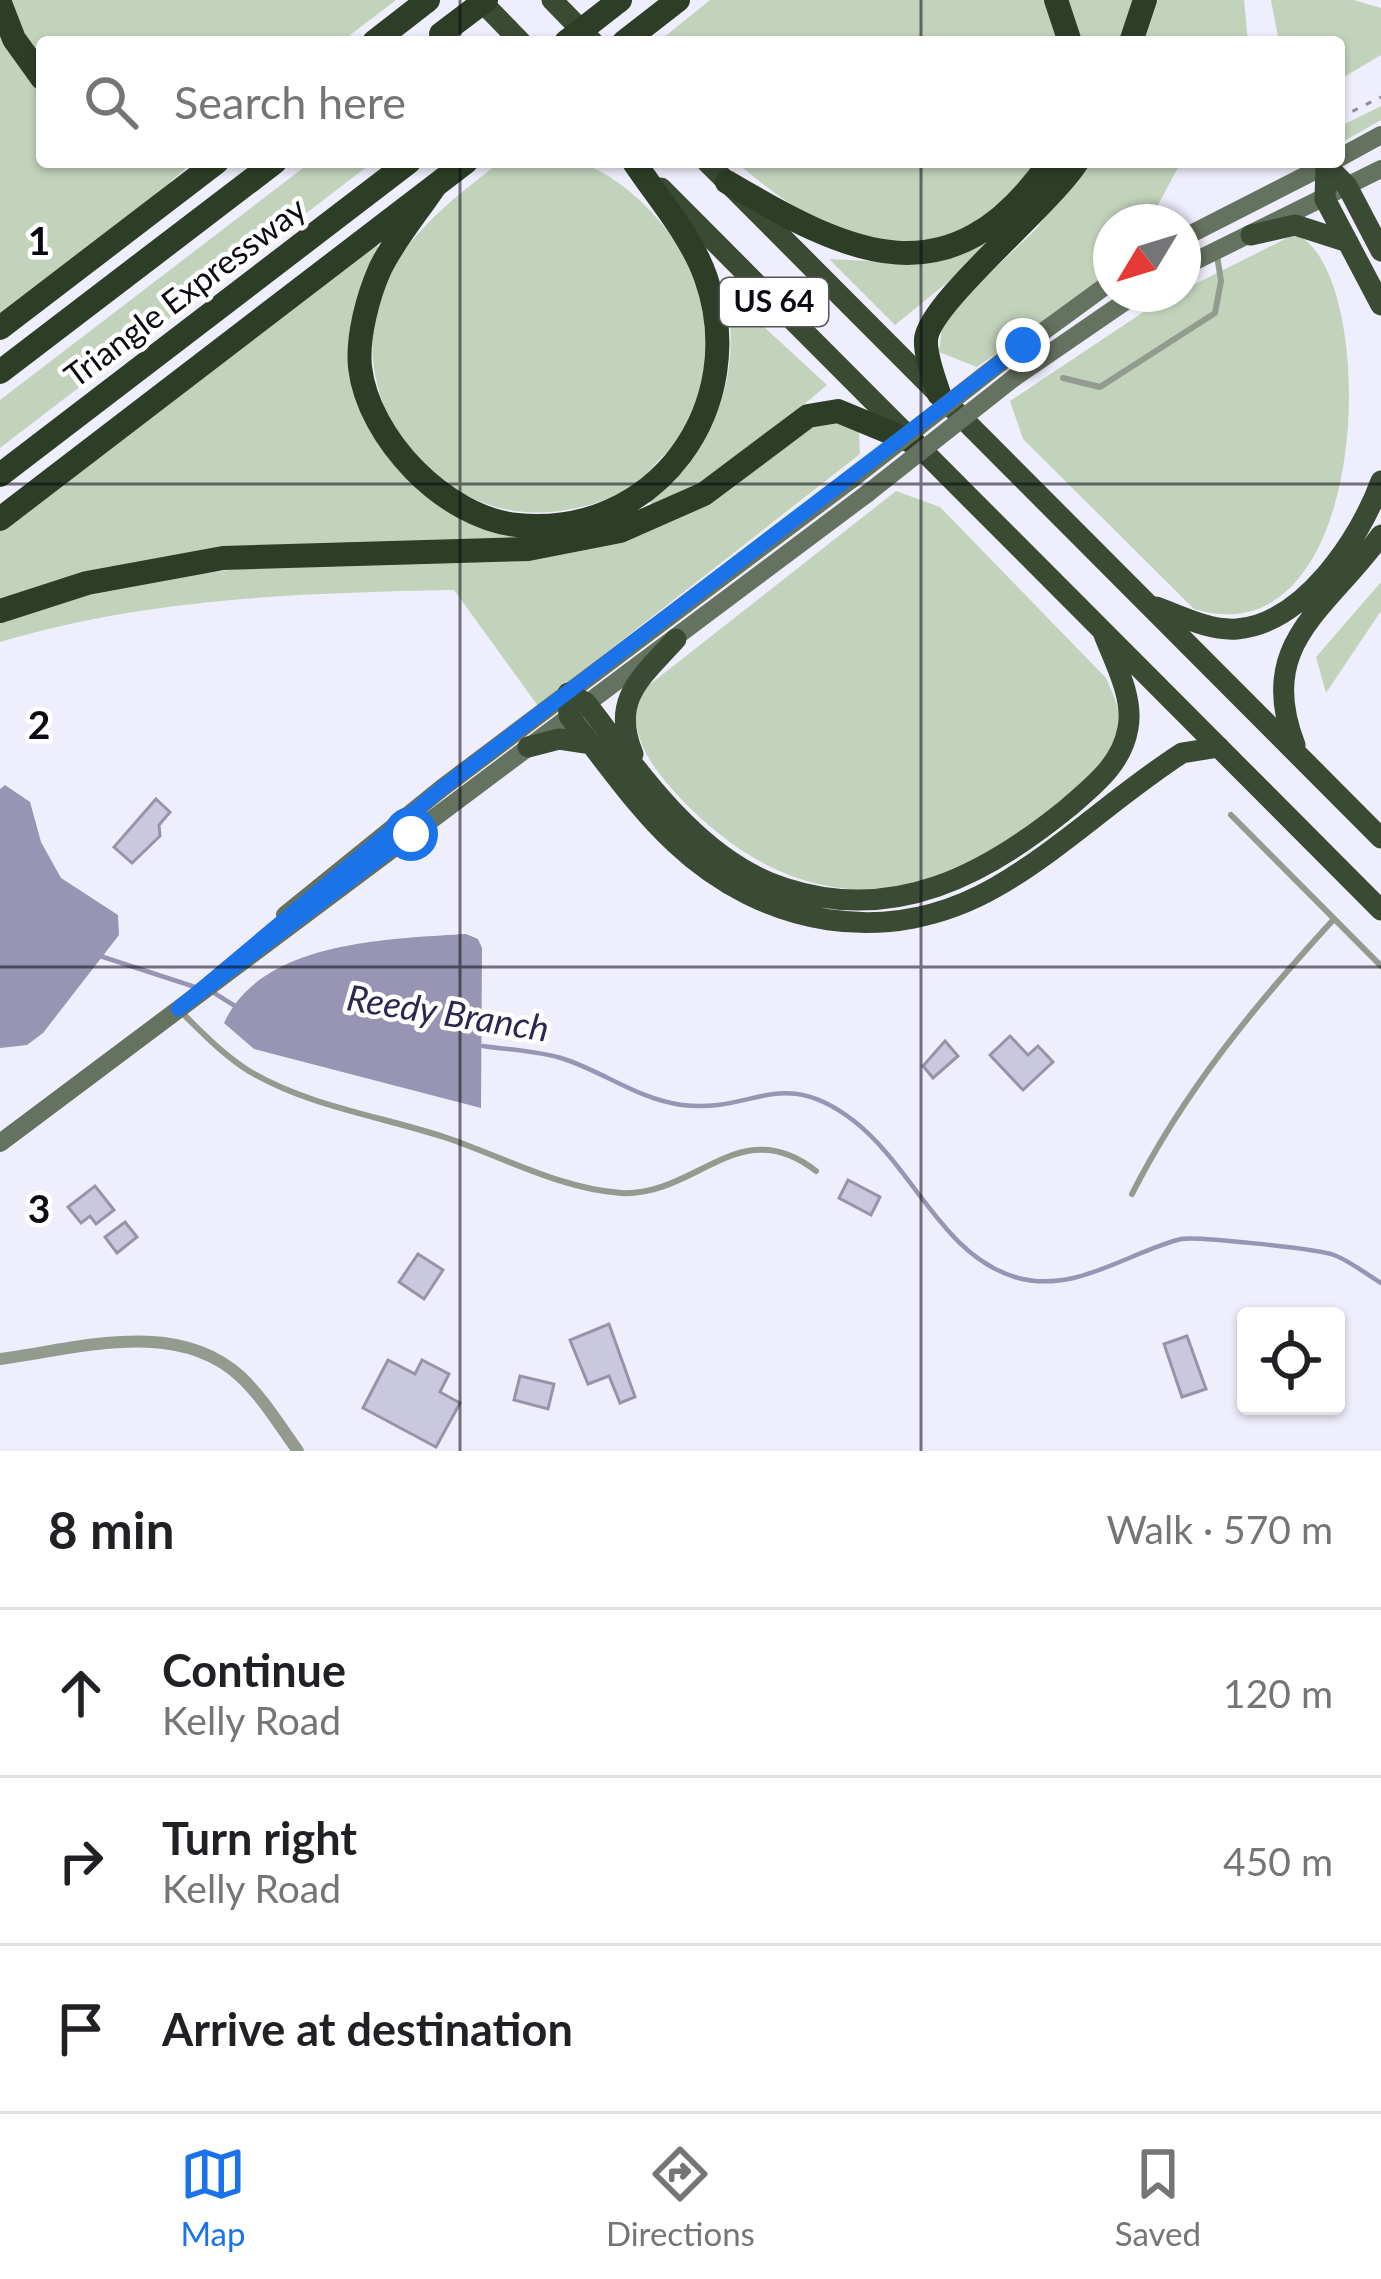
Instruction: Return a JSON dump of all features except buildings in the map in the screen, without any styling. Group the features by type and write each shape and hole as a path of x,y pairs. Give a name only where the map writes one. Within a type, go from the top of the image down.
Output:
{"highway":[{"path":"438,36 483,0 516,36"},
{"path":"553,0 587,36"},
{"path":"574,36 620,0"},
{"path":"631,36 678,0"},
{"path":"1056,0 1068,36"},
{"path":"1133,36 1145,0"},
{"path":"0,3 14,39 36,70"},
{"path":"382,36 423,4"},
{"path":"0,328 209,168"},
{"name":"Triangle Expressway","path":"0,373 266,168"},
{"name":"Triangle Expressway","path":"0,475 401,168"},
{"path":"0,519 458,168"},
{"path":"435,186 378,273 364,322 360,367 377,422 407,461 462,507 517,525 574,520 630,502 674,465 703,424 716,385 721,345 706,276 639,168"},
{"name":"US 64","path":"641,168 1381,910"},
{"name":"US 64","path":"713,168 1381,838"},
{"path":"727,182 837,244 872,254 921,252 997,221 1028,194 1046,168"},
{"path":"939,394 927,354 934,314 1024,227 1072,168"},
{"path":"1331,168 1324,199 1381,305"},
{"path":"1336,168 1381,251"},
{"path":"1251,235 1295,225 1349,242"},
{"path":"0,611 87,583 223,558 528,549 620,531 704,494 808,416 838,411 913,442"},
{"path":"1149,605 1220,629 1276,616 1355,536 1381,482"},
{"path":"1300,756 1284,716 1283,663 1291,644 1381,536"},
{"path":"574,704 638,766 686,824 720,853 783,888 859,900 918,895 998,862 1110,768 1129,726 1128,705 1102,632"},
{"path":"638,766 624,725 623,704 640,674 676,639"},
{"path":"574,704 592,744 672,841 717,879 810,920 859,924 907,920 993,889 1183,752 1219,748"},
{"path":"529,747 559,739 592,744"}],"main road":[{"path":"1345,155 1381,135"},
{"path":"1201,229 1320,168"},
{"path":"1201,258 1381,169"},
{"path":"178,1009 442,788 676,639 868,493 1093,297"},
{"path":"0,1143 529,747 574,704 852,479 1007,370 1105,312"}],"street":[{"path":"0,1359 134,1340 176,1344 217,1358 242,1378 298,1451"}],"lane":[{"path":"1063,378 1100,387 1215,314 1221,281 1216,251"},
{"path":"1231,815 1381,966"},
{"path":"1132,1194 1160,1138 1244,1019 1334,919"},
{"path":"178,1009 218,1048 277,1084 560,1180 638,1192 736,1154 770,1148 800,1158 816,1171"}],"path":[{"path":"1345,115 1381,97"}],"green space":[{"path":"7,0 396,0 349,36 36,36 36,56"},
{"path":"710,0 1045,0 1057,36 665,36"},
{"path":"1067,0 1135,0 1124,36 1078,36"},
{"path":"1158,0 1244,0 1247,36 1146,36"},
{"path":"1271,0 1354,0 1381,8 1381,55 1345,76 1345,36 1278,36"},
{"path":"0,35 36,85 36,168 186,168 138,212 0,317"},
{"path":"1381,106 1381,120 1345,141 1345,124"},
{"path":"303,168 365,168 0,448 0,400"},
{"path":"493,168 592,168 652,212 689,264 710,319 707,382 697,417 686,433 630,491 576,508 539,513 485,504 426,468 391,421 374,366 377,307 397,261 452,201"},
{"path":"743,168 1035,168 993,208 959,230 925,242 892,244 859,238 796,208"},
{"path":"1082,168 1178,168 1158,204 1093,204 1093,286 977,367 939,352 943,318 1036,229"},
{"path":"998,232 1003,237 895,325 829,259 912,263"},
{"path":"1295,234 1323,262 1341,315 1349,382 1345,455 1329,523 1299,578 1254,610 1194,609 1023,439 1010,401 1144,312 1201,312 1201,281"},
{"path":"375,243 381,251 357,304 385,451 525,533 526,541 419,543 0,600 0,531"},
{"path":"736,301 827,385 734,464 653,508 649,500 690,460 717,414 730,362 728,305"},
{"path":"837,421 859,432 860,454 538,706 454,590 282,596 168,607 0,642 0,621 120,585 229,570 628,538 811,428"},
{"path":"896,491 940,507 1106,678 1119,724 1109,751 1072,795 992,853 923,884 848,889 800,879 757,860 700,817 646,753 637,727 635,696"},
{"path":"1381,582 1381,611 1326,693 1316,657"}],"water":[{"path":"5,785 30,802 41,842 61,878 118,915 119,935 43,1033 27,1045 0,1048 0,789"},
{"path":"466,934 478,939 482,948 481,1108 254,1049 224,1023 242,996 266,975 296,960 365,943"}],"waterway":[{"name":"Reedy Branch","path":"97,955 195,987"},
{"name":"Reedy Branch","path":"211,991 235,1006"},
{"name":"Reedy Branch","path":"483,1046 564,1059 651,1097 682,1105 707,1106 786,1093 828,1104 875,1140 967,1250 1015,1277 1037,1281 1079,1277 1160,1245 1191,1239 1323,1252 1381,1283"}],"route":[{"path":"411,834 178,1009 251,943 442,788 1023,345"}]}
